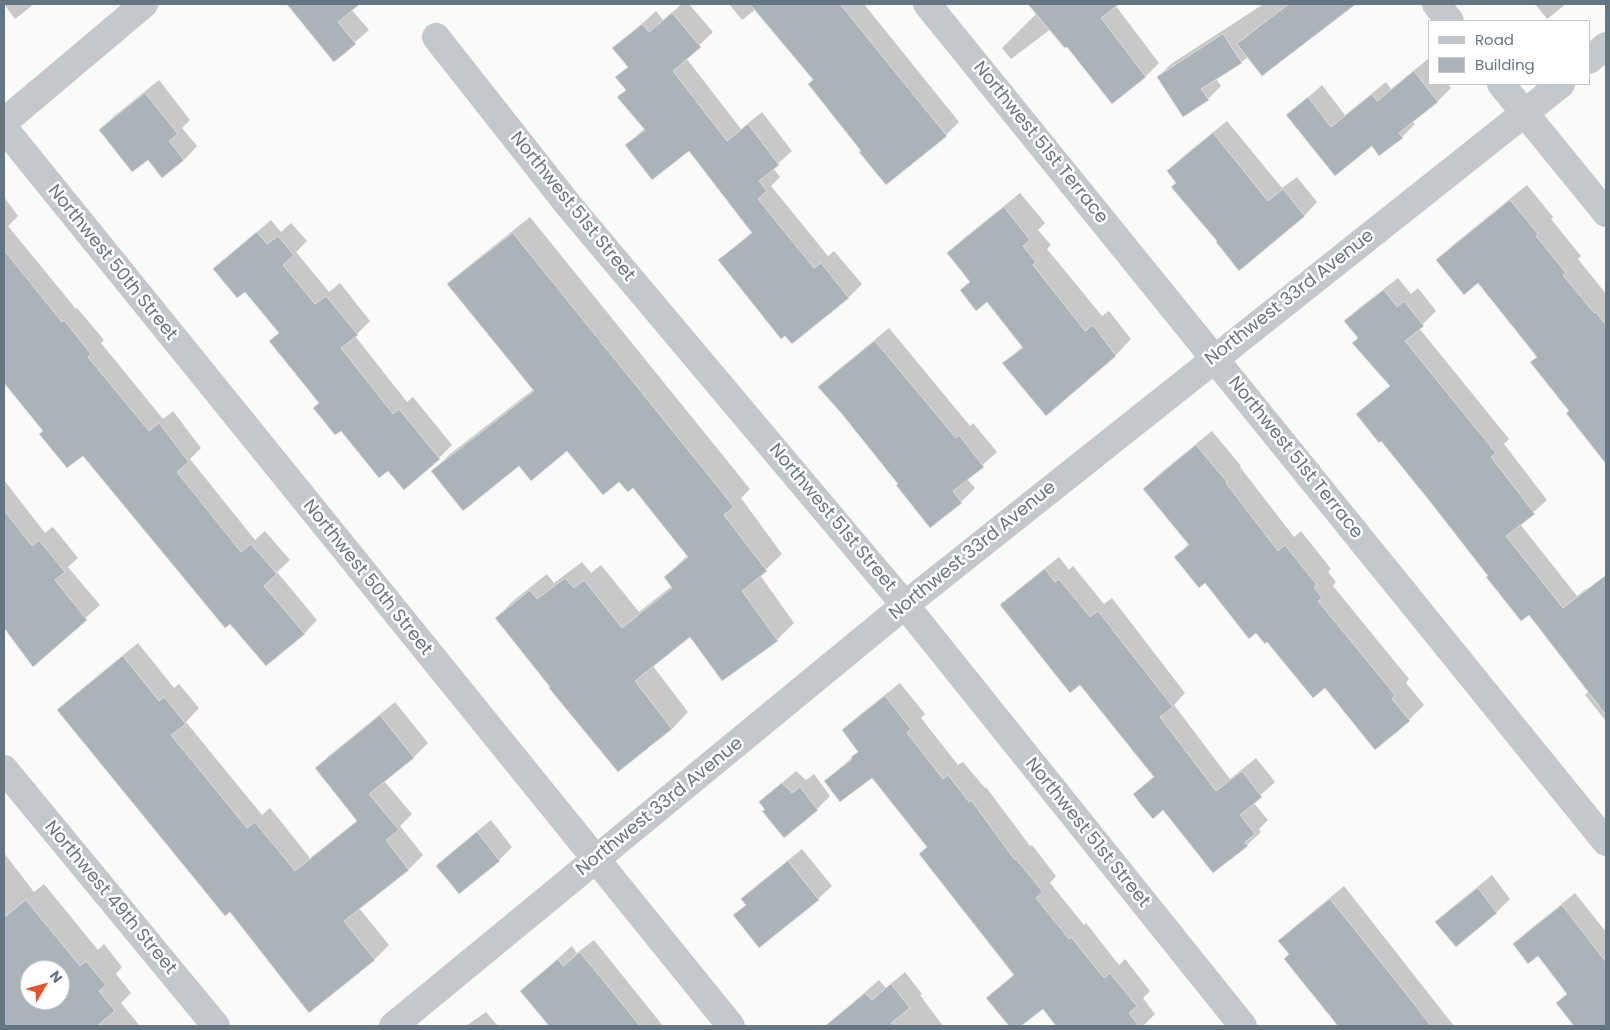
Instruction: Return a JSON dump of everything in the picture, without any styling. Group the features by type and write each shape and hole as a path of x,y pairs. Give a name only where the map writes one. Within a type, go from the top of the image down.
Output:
{"street":[{"path":"4,122 144,4"},
{"name":"Northwest 51st Terrace","path":"927,4 1606,842"},
{"path":"1436,4 1449,20"},
{"name":"Northwest 51st Street","path":"436,37 570,207 905,605 1243,1026"},
{"path":"1590,59 1606,46"},
{"path":"1502,85 1606,213"},
{"name":"Northwest 33rd Avenue","path":"394,1026 905,605 1559,85"},
{"name":"Northwest 50th Street","path":"4,128 731,1026"},
{"name":"Northwest 49th Street","path":"4,769 216,1026"}],"building":[{"path":"287,4 360,4 338,22 356,44 334,62"},
{"path":"750,4 840,4 947,136 886,185 808,84 813,80"},
{"path":"1028,4 1119,4 1101,18 1146,77 1112,104 1067,47 1065,48"},
{"path":"1289,4 1356,4 1262,76 1237,44"},
{"path":"672,13 701,47 673,71 727,141 748,124 779,165 759,181 767,191 758,199 814,268 821,263 849,298 792,344 785,336 781,339 718,260 752,233 689,151 652,180 625,145 645,130 617,97 626,90 615,77 628,67 612,48 642,24 649,32"},
{"path":"1223,34 1242,63 1201,89 1209,100 1183,117 1157,77"},
{"path":"1414,71 1438,102 1399,133 1403,138 1379,156 1372,146 1335,176 1286,115 1308,97 1331,127 1372,94 1377,101"},
{"path":"145,93 178,134 169,141 184,160 162,178 148,160 132,172 99,130"},
{"path":"1213,133 1268,201 1283,189 1305,216 1239,271 1217,241 1171,187 1176,183 1167,171"},
{"path":"1510,200 1538,234 1536,236 1566,273 1563,275 1606,325 1606,464 1566,413 1569,411 1530,362 1537,357 1478,283 1464,295 1436,260"},
{"path":"1004,207 1030,240 1023,246 1036,262 1033,265 1085,331 1093,325 1116,356 1046,416 1002,363 1023,348 987,302 976,311 960,290 970,282 947,253"},
{"path":"257,232 267,244 278,236 294,255 283,265 315,304 326,296 358,335 341,348 393,414 399,409 440,459 404,490 388,471 379,478 341,431 335,435 313,408 319,403 269,341 279,333 245,292 237,298 213,269"},
{"path":"513,233 734,507 724,515 767,571 742,591 778,641 722,681 690,637 635,681 672,729 618,772 495,618 530,590 537,599 565,578 574,588 584,580 622,628 672,588 664,577 688,557 633,488 628,492 619,482 603,495 567,451 531,481 519,466 463,511 431,471 534,391 447,284"},
{"path":"4,250 62,322 64,320 91,354 88,357 149,431 159,423 189,462 177,472 241,552 251,544 277,574 264,586 305,634 266,666 230,624 225,628 83,456 67,468 39,434 43,431 4,383"},
{"path":"1384,290 1397,307 1404,301 1424,326 1405,341 1496,453 1491,457 1535,514 1506,536 1563,608 1606,575 1606,715 1529,615 1521,621 1432,504 1381,441 1379,443 1356,414 1390,386 1352,343 1358,338 1344,321"},
{"path":"875,341 956,438 959,435 984,467 953,491 962,503 930,528 896,485 898,484 818,387"},
{"path":"1196,445 1227,482 1278,551 1285,545 1317,585 1314,587 1322,598 1318,601 1395,695 1392,699 1410,721 1375,750 1325,688 1313,698 1267,642 1265,644 1256,633 1249,639 1205,583 1199,588 1174,557 1189,545 1143,489"},
{"path":"4,510 32,546 39,540 65,572 55,580 87,620 33,667 4,628"},
{"path":"1045,569 1055,582 1059,579 1090,617 1098,611 1173,707 1160,717 1216,791 1242,771 1262,797 1240,815 1255,834 1245,842 1248,846 1213,873 1163,810 1153,819 1142,806 1133,794 1154,777 1080,685 1070,693 1000,605"},
{"path":"123,656 159,701 164,697 186,724 171,735 247,828 255,822 295,871 357,821 315,768 380,715 414,758 369,794 399,830 386,840 409,870 344,921 375,960 309,1013 230,912 225,916 57,710"},
{"path":"885,696 911,729 907,733 943,779 948,775 969,802 971,800 1015,860 1043,892 1036,898 1069,939 1071,937 1104,978 1110,973 1137,1006 1129,1013 1139,1026 1056,1026 1043,1009 1021,1026 1009,1026 986,998 1014,975 919,854 927,847 872,778 840,802 824,781 858,752 842,730"},
{"path":"782,783 792,793 800,787 818,810 784,838 762,811 765,810 759,802"},
{"path":"477,832 500,861 459,894 436,866"},
{"path":"788,861 819,900 759,948 733,915 746,905 741,899"},
{"path":"1478,888 1497,913 1456,947 1435,922"},
{"path":"1330,899 1431,1026 1338,1026 1284,959 1289,954 1278,941"},
{"path":"26,900 80,966 86,961 106,985 99,991 115,1011 97,1026 4,1026 4,918"},
{"path":"1562,905 1606,962 1606,1026 1574,1026 1556,1003 1567,994 1538,956 1528,964 1513,944"},
{"path":"580,952 640,1026 549,1026 520,991 558,959 563,966"},
{"path":"891,984 910,1008 891,1023 894,1026 825,1026 865,993 872,1000"}]}
